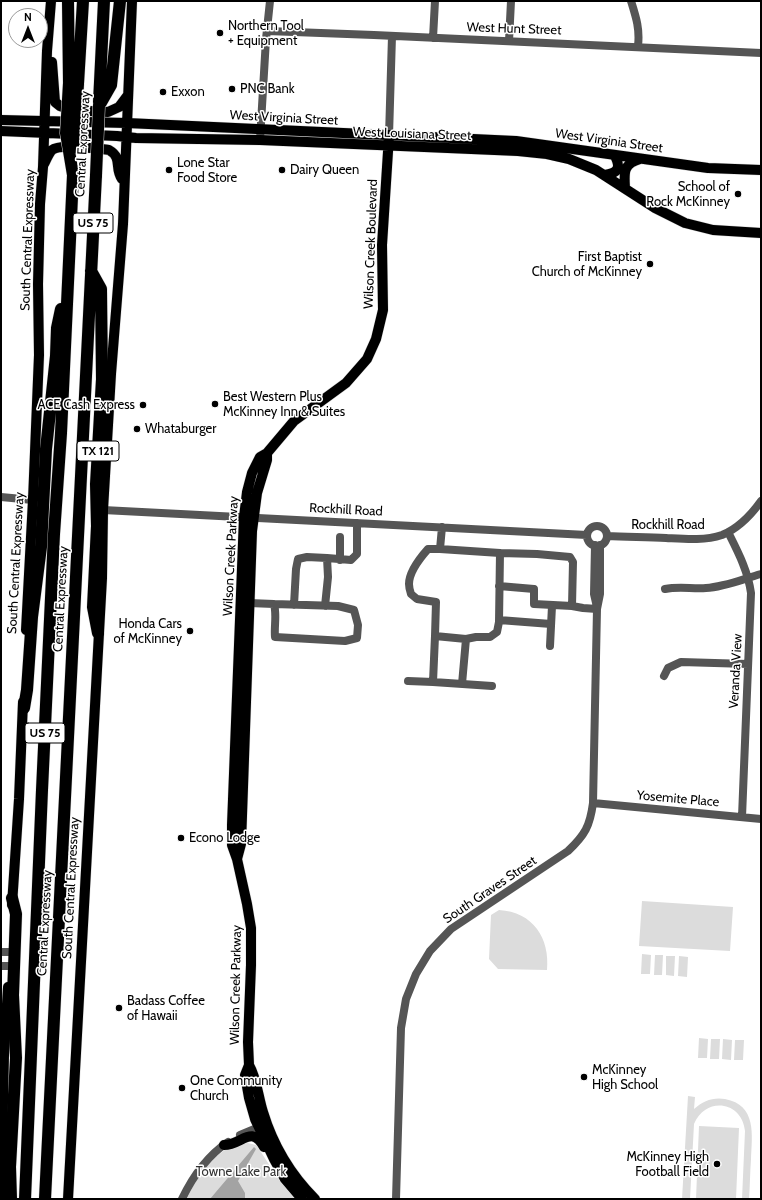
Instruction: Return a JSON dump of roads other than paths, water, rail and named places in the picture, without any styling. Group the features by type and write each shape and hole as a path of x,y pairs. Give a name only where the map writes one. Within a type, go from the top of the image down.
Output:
{"highway":[{"path":"68,1 73,83"},
{"name":"Central Expressway","path":"26,1199 43,775 73,175 73,83 83,1"},
{"name":"Central Expressway","path":"45,1199 99,106 105,85 104,1"},
{"path":"105,85 120,1"},
{"path":"24,708 28,690 32,617 41,547 46,449 56,356 57,328 69,266"},
{"name":"TX 121","path":"91,271 101,289 102,378 96,484 97,526 93,607 98,633"},
{"path":"11,1199 10,1167 16,1058 13,995 16,914 12,898"}],"main road":[{"name":"South Central Expressway","path":"68,1199 102,578 103,510 111,374 123,224 132,1"},
{"name":"South Central Expressway","path":"2,1199 5,952 12,898 24,708 28,579 39,355 38,284 40,204 50,6"},
{"path":"50,6 55,102 60,106 71,110 108,112 119,107 128,95"},
{"name":"West Virginia Street","path":"1,120 127,123 261,130 388,141"},
{"name":"West Louisiana Street","path":"1,131 126,137 388,141 504,145 562,157 582,164 605,175 664,213 692,226 720,231 761,232"},
{"name":"Wilson Creek Boulevard","path":"267,453 280,435 294,421 346,384 367,359 376,339 383,310 382,245 388,141"},
{"name":"West Virginia Street","path":"504,145 536,143 615,156 716,169 761,170"},
{"path":"43,167 52,150 57,148 65,147 109,150 118,157 118,174 124,182"},
{"path":"605,175 613,173 618,169 619,163 615,156"},
{"path":"625,188 624,172 627,166 640,159"},
{"name":"Wilson Creek Parkway","path":"267,453 267,460 248,517 232,825 232,844 248,904 251,928 252,950 248,1042 249,1065 245,1075 255,1119 263,1126 290,1169 315,1199"},
{"name":"Wilson Creek Parkway","path":"237,859 241,844 249,603 248,517"},
{"name":"Wilson Creek Parkway","path":"263,1126 274,1159 285,1179 302,1199"},
{"path":"224,1145 232,1145 247,1137 257,1137 281,1176 294,1190"}],"street":[{"path":"260,140 270,1"},
{"path":"433,38 435,1"},
{"path":"509,41 512,1"},
{"path":"631,1 638,24 638,46"},
{"name":"West Hunt Street","path":"267,31 761,52"},
{"name":"Wilson Creek Boulevard","path":"388,141 392,36"},
{"path":"1,497 33,500"},
{"name":"Rockhill Road","path":"607,536 693,539 709,538 728,532 753,512 761,501"},
{"name":"Rockhill Road","path":"103,510 587,535"},
{"path":"294,605 298,560 307,557 351,560 357,554 357,523"},
{"path":"597,526 605,529 607,536 605,542 597,545 590,542 587,535 591,528 597,526"},
{"path":"440,548 442,527"},
{"name":"Veranda View","path":"728,532 744,563 749,578 751,593 742,817"},
{"path":"340,537 340,560"},
{"name":"South Graves Street","path":"396,1199 401,1028 406,999 416,974 430,951 450,929 568,851 577,842 589,824 593,803 597,608 594,594 597,545"},
{"path":"433,682 436,636 436,602 417,599 411,594 409,583 413,572 428,549 440,548 570,557 573,562 572,606"},
{"path":"436,636 466,639 490,637 497,632 499,620 500,553"},
{"path":"326,606 328,577 327,558"},
{"path":"665,589 677,587 711,587 761,574"},
{"path":"499,586 534,589 534,604 597,608"},
{"path":"249,603 338,606 354,610 358,625 357,638 345,641 275,637 274,628 276,611 274,604"},
{"path":"550,646 552,606"},
{"path":"499,620 551,624"},
{"path":"462,684 466,639"},
{"path":"664,676 668,668 681,662 748,664"},
{"path":"408,681 492,686"},
{"name":"Yosemite Place","path":"593,803 761,819"},
{"path":"182,1199 200,1168 214,1152 240,1135 263,1126"}],"place":[{"name":"Northern Tool + Equipment","path":"220,33"},
{"name":"PNC Bank","path":"232,89"},
{"name":"Exxon","path":"163,92"},
{"name":"Lone Star Food Store","path":"169,170"},
{"name":"Dairy Queen","path":"282,170"},
{"name":"School of Rock McKinney","path":"738,194"},
{"name":"First Baptist Church of McKinney","path":"650,264"},
{"name":"Best Western Plus McKinney Inn & Suites","path":"215,404"},
{"name":"ACE Cash Express","path":"143,405"},
{"name":"Whataburger","path":"137,429"},
{"name":"Honda Cars of McKinney","path":"190,631"},
{"name":"Econo Lodge","path":"181,838"},
{"name":"Badass Coffee of Hawaii","path":"119,1008"},
{"name":"McKinney High School","path":"584,1077"},
{"name":"One Community Church","path":"182,1088"},
{"name":"McKinney High Football Field","path":"717,1164"}],"park label":[{"name":"Towne Lake Park","path":"241,1172"}]}
